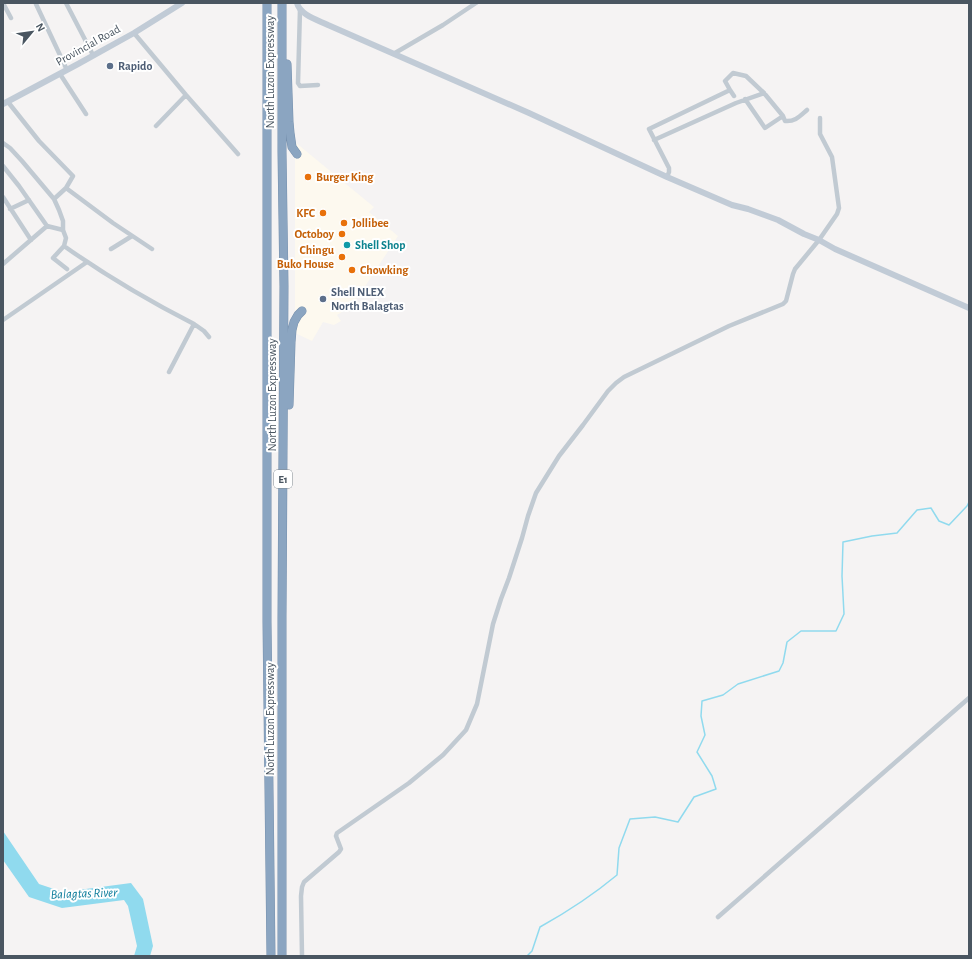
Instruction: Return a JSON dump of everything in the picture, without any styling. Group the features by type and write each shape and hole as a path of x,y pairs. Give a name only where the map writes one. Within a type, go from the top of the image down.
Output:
{"highway":[{"name":"North Luzon Expressway","path":"267,3 267,622 271,956"},
{"name":"North Luzon Expressway","path":"282,3 284,286 282,956"},
{"path":"282,3 288,78 288,122 292,147 297,154"},
{"path":"283,475 286,465 288,438 292,330 294,322 302,311"}],"street":[{"path":"66,3 93,55"},
{"name":"Provincial Road","path":"5,103 60,74 182,3"},
{"path":"395,53 476,3"},
{"path":"3,4 11,18"},
{"path":"36,4 67,70"},
{"path":"298,6 306,14 492,98 529,113 667,178 732,205 778,220 835,249 969,308"},
{"path":"298,6 298,83 300,86 318,85"},
{"path":"134,32 186,95 238,154"},
{"path":"734,96 725,81 733,73 746,76 764,93 783,116 785,121 794,121 807,110"},
{"path":"60,74 86,114"},
{"path":"667,178 670,172 669,168 649,129 730,90"},
{"path":"654,140 745,99 764,93"},
{"path":"156,126 186,95"},
{"path":"745,99 765,128 783,116"},
{"path":"5,103 73,176 66,188 54,199"},
{"path":"302,956 302,887 304,882 339,852 340,849 336,836 338,831 409,784 443,755 466,730 478,704 493,624 528,516 536,493 558,456 583,426 608,391 620,380 729,326 784,303 786,300 795,269 819,240 837,214 839,208 832,157 820,134 820,118"},
{"path":"3,143 22,161 54,199 63,221 62,230 66,238 64,246 53,258 67,268"},
{"path":"3,166 47,226 62,230"},
{"path":"66,188 152,250"},
{"path":"3,198 31,240"},
{"path":"10,209 29,200"},
{"path":"3,264 47,226"},
{"path":"111,249 132,236"},
{"path":"64,246 126,287 194,324 204,331 209,337"},
{"path":"3,320 87,262"},
{"path":"169,372 194,324"},
{"path":"718,917 969,698"}],"shaded area":[{"name":"Shell NLEX North Balagtas","path":"295,142 374,207 369,212 398,236 350,307 337,315 341,321 334,325 323,322 312,341 295,333"}],"water":[{"name":"Balagtas River","path":"3,831 39,884 63,892 131,883 143,899 153,946 150,956 134,956 137,946 128,906 124,900 62,908 29,897 3,860"}],"waterway":[{"path":"527,956 532,951 540,927 580,903 617,875 619,848 630,819 655,817 678,822 694,797 716,789 712,776 697,752 705,735 701,716 702,701 723,695 738,684 779,671 783,663 787,642 801,631 836,631 844,614 842,576 843,542 897,533 917,510 931,508 939,521 949,525 969,502"}],"place":[{"name":"Rapido","path":"110,66"},
{"name":"Burger King","path":"308,177"},
{"name":"KFC","path":"323,213"},
{"name":"Jollibee","path":"344,223"},
{"name":"Octoboy","path":"342,234"},
{"name":"Shell Shop","path":"347,245"},
{"name":"Chingu Buko House","path":"342,257"},
{"name":"Chowking","path":"352,270"},
{"name":"Shell NLEX North Balagtas","path":"323,299"}]}
